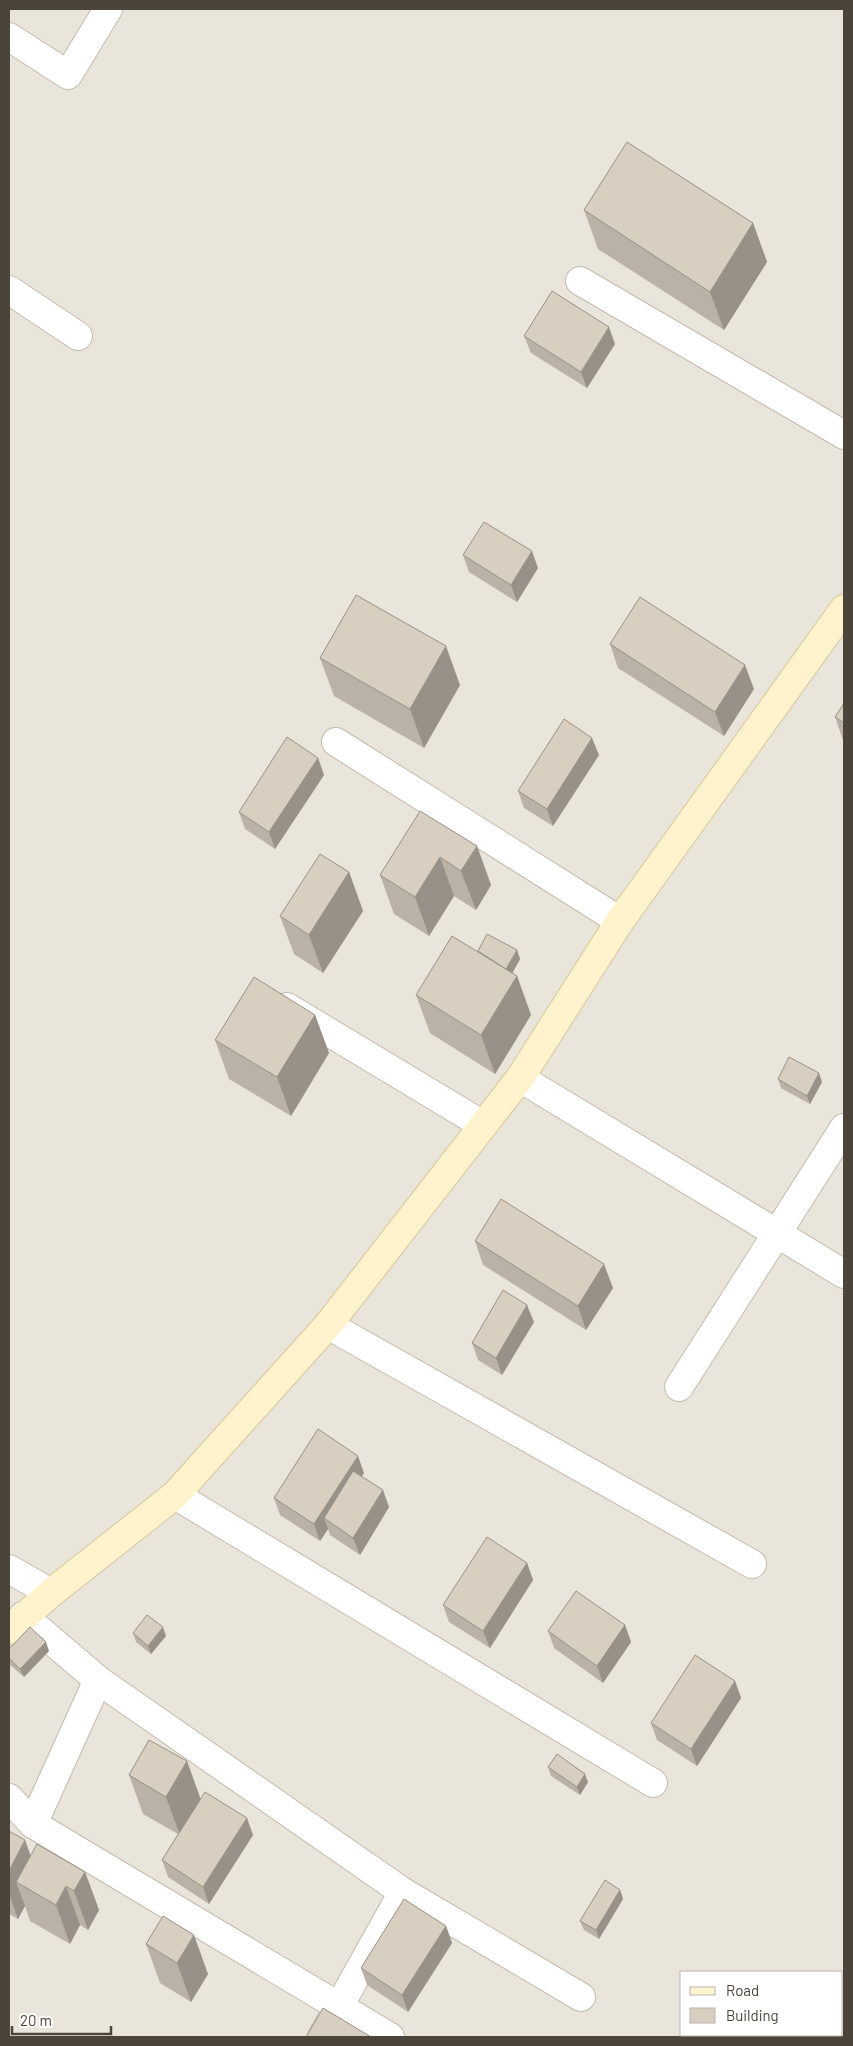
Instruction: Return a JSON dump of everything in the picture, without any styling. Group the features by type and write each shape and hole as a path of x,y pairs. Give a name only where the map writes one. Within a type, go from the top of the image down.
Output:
{"main road":[{"path":"16,1623 175,1495 328,1325 520,1078 620,921 844,609"}],"street":[{"path":"9,37 68,75 108,9"},
{"path":"580,281 844,435"},
{"path":"9,290 78,336"},
{"path":"336,742 620,921"},
{"path":"284,1005 483,1125"},
{"path":"520,1078 778,1232 844,1274"},
{"path":"679,1387 844,1128"},
{"path":"328,1325 752,1564"},
{"path":"175,1495 653,1784"},
{"path":"9,1569 51,1593"},
{"path":"16,1623 404,1892 581,1997"},
{"path":"33,1824 98,1680"},
{"path":"9,1798 33,1824 390,2037"},
{"path":"322,2037 404,1892"}],"shaded area":[{"path":"9,9 844,9 844,2037 9,2037"}],"building":[{"path":"627,142 753,223 710,292 584,210"},
{"path":"552,291 609,327 581,372 524,336"},
{"path":"484,522 532,551 511,585 463,555"},
{"path":"356,595 446,646 410,709 320,658"},
{"path":"640,597 745,665 715,712 610,644"},
{"path":"844,703 844,723 835,717"},
{"path":"564,719 592,738 547,809 518,791"},
{"path":"287,737 318,758 269,832 239,812"},
{"path":"420,811 477,846 461,871 440,857 415,897 380,875"},
{"path":"320,854 349,872 309,935 280,916"},
{"path":"487,934 517,950 506,969 478,951"},
{"path":"452,936 517,976 481,1035 416,995"},
{"path":"254,977 315,1015 277,1077 215,1040"},
{"path":"789,1057 819,1073 807,1096 778,1079"},
{"path":"501,1199 604,1264 578,1306 475,1241"},
{"path":"503,1290 527,1305 496,1358 472,1343"},
{"path":"318,1429 358,1456 314,1524 274,1498"},
{"path":"353,1471 383,1490 353,1538 324,1518"},
{"path":"487,1537 527,1563 483,1631 443,1605"},
{"path":"576,1591 625,1625 597,1666 548,1631"},
{"path":"147,1615 163,1627 148,1646 133,1633"},
{"path":"30,1627 46,1642 20,1669 9,1658 9,1649"},
{"path":"695,1655 735,1681 691,1749 651,1723"},
{"path":"149,1740 187,1761 166,1797 129,1775"},
{"path":"557,1754 585,1774 577,1787 548,1767"},
{"path":"205,1792 247,1818 203,1887 162,1860"},
{"path":"9,1831 25,1840 9,1871"},
{"path":"37,1844 85,1872 74,1891 66,1886 56,1905 16,1882"},
{"path":"605,1880 620,1890 596,1930 580,1921"},
{"path":"404,1899 446,1926 402,1995 361,1968"},
{"path":"163,1916 194,1935 177,1963 146,1944"},
{"path":"323,2008 371,2037 306,2037"}]}
